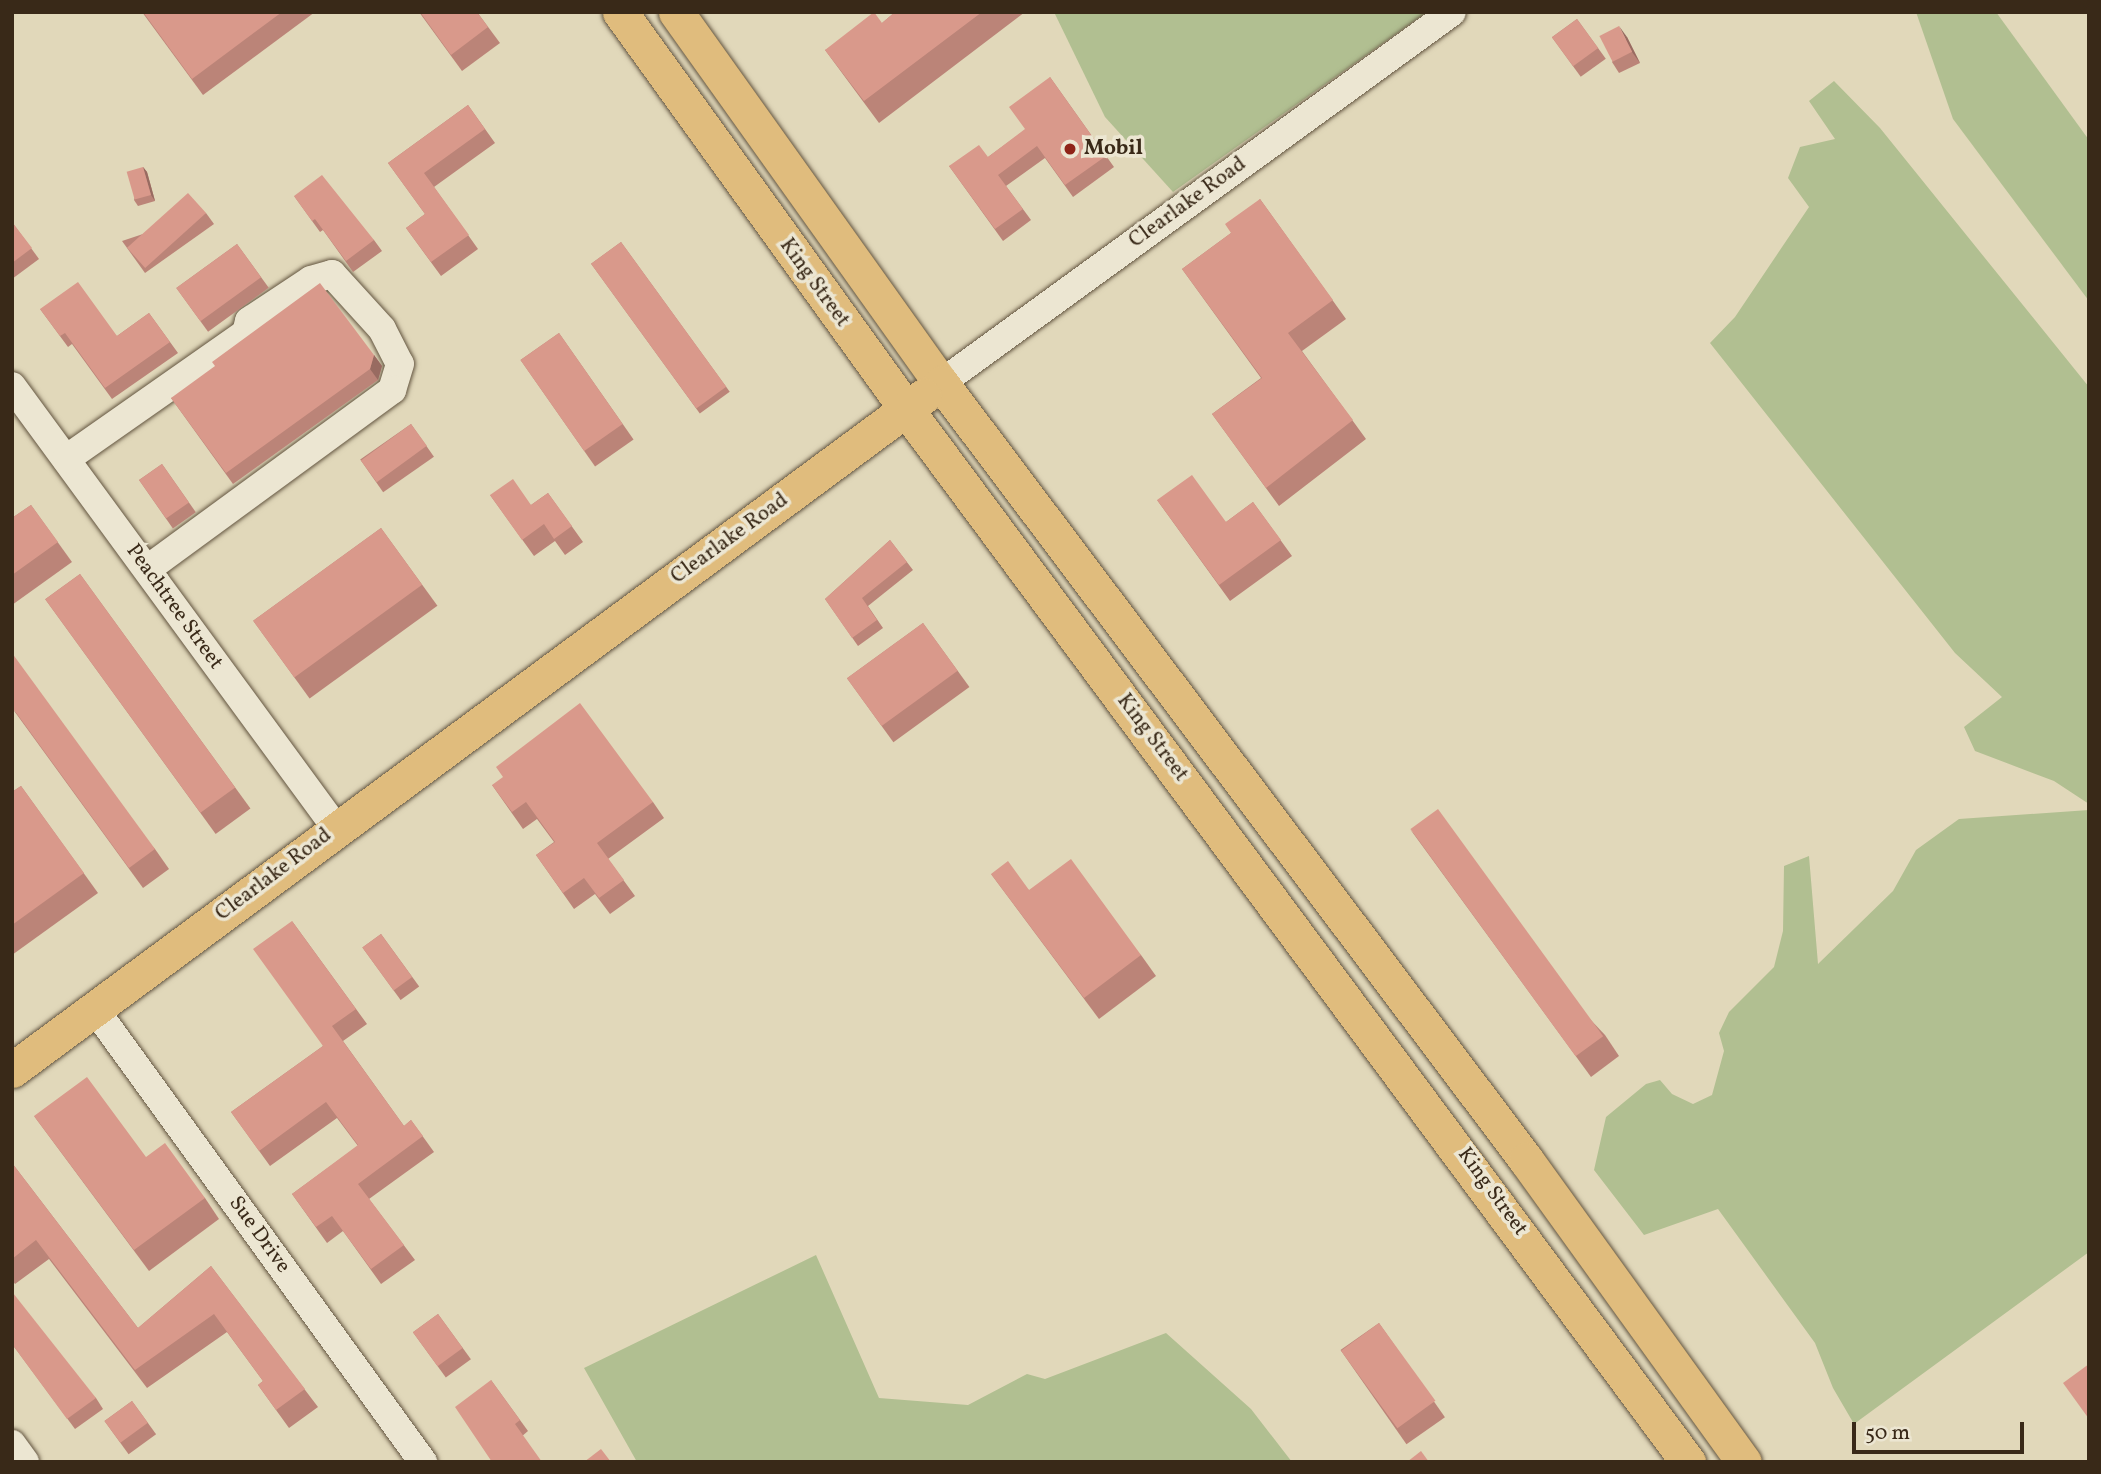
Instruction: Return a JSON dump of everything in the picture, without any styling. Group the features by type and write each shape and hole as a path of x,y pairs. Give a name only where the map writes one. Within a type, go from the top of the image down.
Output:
{"main road":[{"name":"King Street","path":"620,12 906,409 1451,1137 1688,1462"},
{"path":"676,12 941,383 1323,892 1735,1449"},
{"name":"Clearlake Road","path":"12,1070 941,383"},
{"path":"1287,920 1323,892"},
{"path":"1451,1137 1481,1149 1511,1175 1689,1416 1735,1449"}],"street":[{"name":"Clearlake Road","path":"941,383 1452,12"},
{"path":"65,459 246,333 249,320 311,280 332,274 382,329 400,364 392,390 147,569"},
{"name":"Peachtree Street","path":"12,386 336,828"},
{"name":"Sue Drive","path":"94,1008 423,1462"},
{"path":"12,1444 25,1462"}],"green space":[{"path":"1054,12 1427,12 1173,192 1105,117"},
{"path":"1916,12 1996,12 2089,140 2089,301 1953,119"},
{"path":"1834,81 1880,128 2089,387 2089,804 2054,781 1975,751 1964,727 2002,697 1955,653 1710,343 1735,317 1809,207 1788,178 1800,147 1835,139 1809,101"},
{"path":"2089,810 2089,1252 1854,1424 1833,1388 1815,1343 1718,1209 1644,1235 1594,1170 1606,1117 1646,1084 1660,1080 1672,1094 1693,1104 1712,1095 1724,1051 1719,1033 1729,1012 1774,967 1783,931 1784,866 1809,856 1818,964 1893,891 1916,850 1959,819"},
{"path":"816,1255 879,1398 968,1405 1027,1374 1045,1379 1166,1333 1251,1409 1292,1462 637,1462 584,1368"}],"building":[{"path":"143,12 282,12 192,79"},
{"path":"420,12 477,12 488,27 451,55"},
{"path":"874,12 882,23 895,12 982,12 864,101 825,50"},
{"path":"1577,19 1598,48 1573,66 1552,37"},
{"path":"1619,26 1632,52 1613,62 1599,36"},
{"path":"1050,77 1106,156 1065,185 1037,146 998,175 1023,209 995,229 949,166 979,145 988,157 1025,129 1009,107"},
{"path":"468,105 485,129 424,173 469,235 431,262 406,228 425,214 388,163"},
{"path":"143,167 151,195 135,200 127,172"},
{"path":"322,175 374,240 346,261 294,196"},
{"path":"188,193 206,213 145,268 127,248"},
{"path":"1260,199 1333,300 1288,333 1353,420 1266,488 1212,414 1262,378 1182,269 1231,233 1225,224"},
{"path":"12,222 32,248 12,263"},
{"path":"621,242 726,387 696,409 591,264"},
{"path":"237,244 261,277 200,321 176,288"},
{"path":"78,282 117,336 149,313 170,342 105,388 65,333 60,336 40,309"},
{"path":"320,283 374,355 370,369 226,473 171,398 215,366 212,362"},
{"path":"559,333 623,424 584,451 520,360"},
{"path":"411,424 427,446 377,482 361,460"},
{"path":"162,464 189,503 166,519 139,480"},
{"path":"1192,475 1226,522 1253,502 1281,540 1219,585 1157,500"},
{"path":"513,479 531,505 548,493 572,526 554,539 544,524 522,540 490,495"},
{"path":"31,505 58,542 12,575 12,518"},
{"path":"381,528 422,585 294,678 253,621"},
{"path":"890,540 907,562 862,598 877,620 852,638 825,599"},
{"path":"80,574 235,788 200,813 45,599"},
{"path":"923,623 958,671 882,726 847,678"},
{"path":"12,653 155,849 129,868 12,707"},
{"path":"580,703 653,802 597,843 624,880 599,898 584,878 563,893 536,855 555,842 526,802 512,812 492,785 503,777 496,767"},
{"path":"21,786 84,873 12,925 12,792"},
{"path":"1438,809 1603,1036 1576,1056 1410,829"},
{"path":"1071,859 1141,955 1084,998 991,874 1008,861 1029,890"},
{"path":"292,921 356,1009 332,1026 404,1126 411,1120 423,1136 358,1184 404,1245 371,1269 332,1216 316,1227 292,1194 358,1145 326,1102 259,1151 231,1112 323,1046 253,949"},
{"path":"381,934 412,977 394,990 362,948"},
{"path":"87,1077 146,1157 165,1143 205,1198 134,1250 34,1116"},
{"path":"12,1163 138,1328 211,1266 305,1389 276,1410 258,1385 263,1381 214,1314 135,1370 36,1240 12,1259"},
{"path":"13,1293 96,1398 67,1419 12,1344"},
{"path":"438,1314 463,1348 438,1366 413,1332"},
{"path":"1379,1323 1435,1401 1397,1428 1341,1351"},
{"path":"2089,1364 2089,1419 2063,1383"},
{"path":"491,1380 520,1420 515,1424 542,1462 492,1462 455,1407"},
{"path":"132,1401 148,1423 120,1443 104,1421"},
{"path":"601,1449 611,1462 584,1462"},
{"path":"1421,1451 1429,1462 1407,1462"}],"place":[{"name":"Mobil","path":"1070,149"}]}
